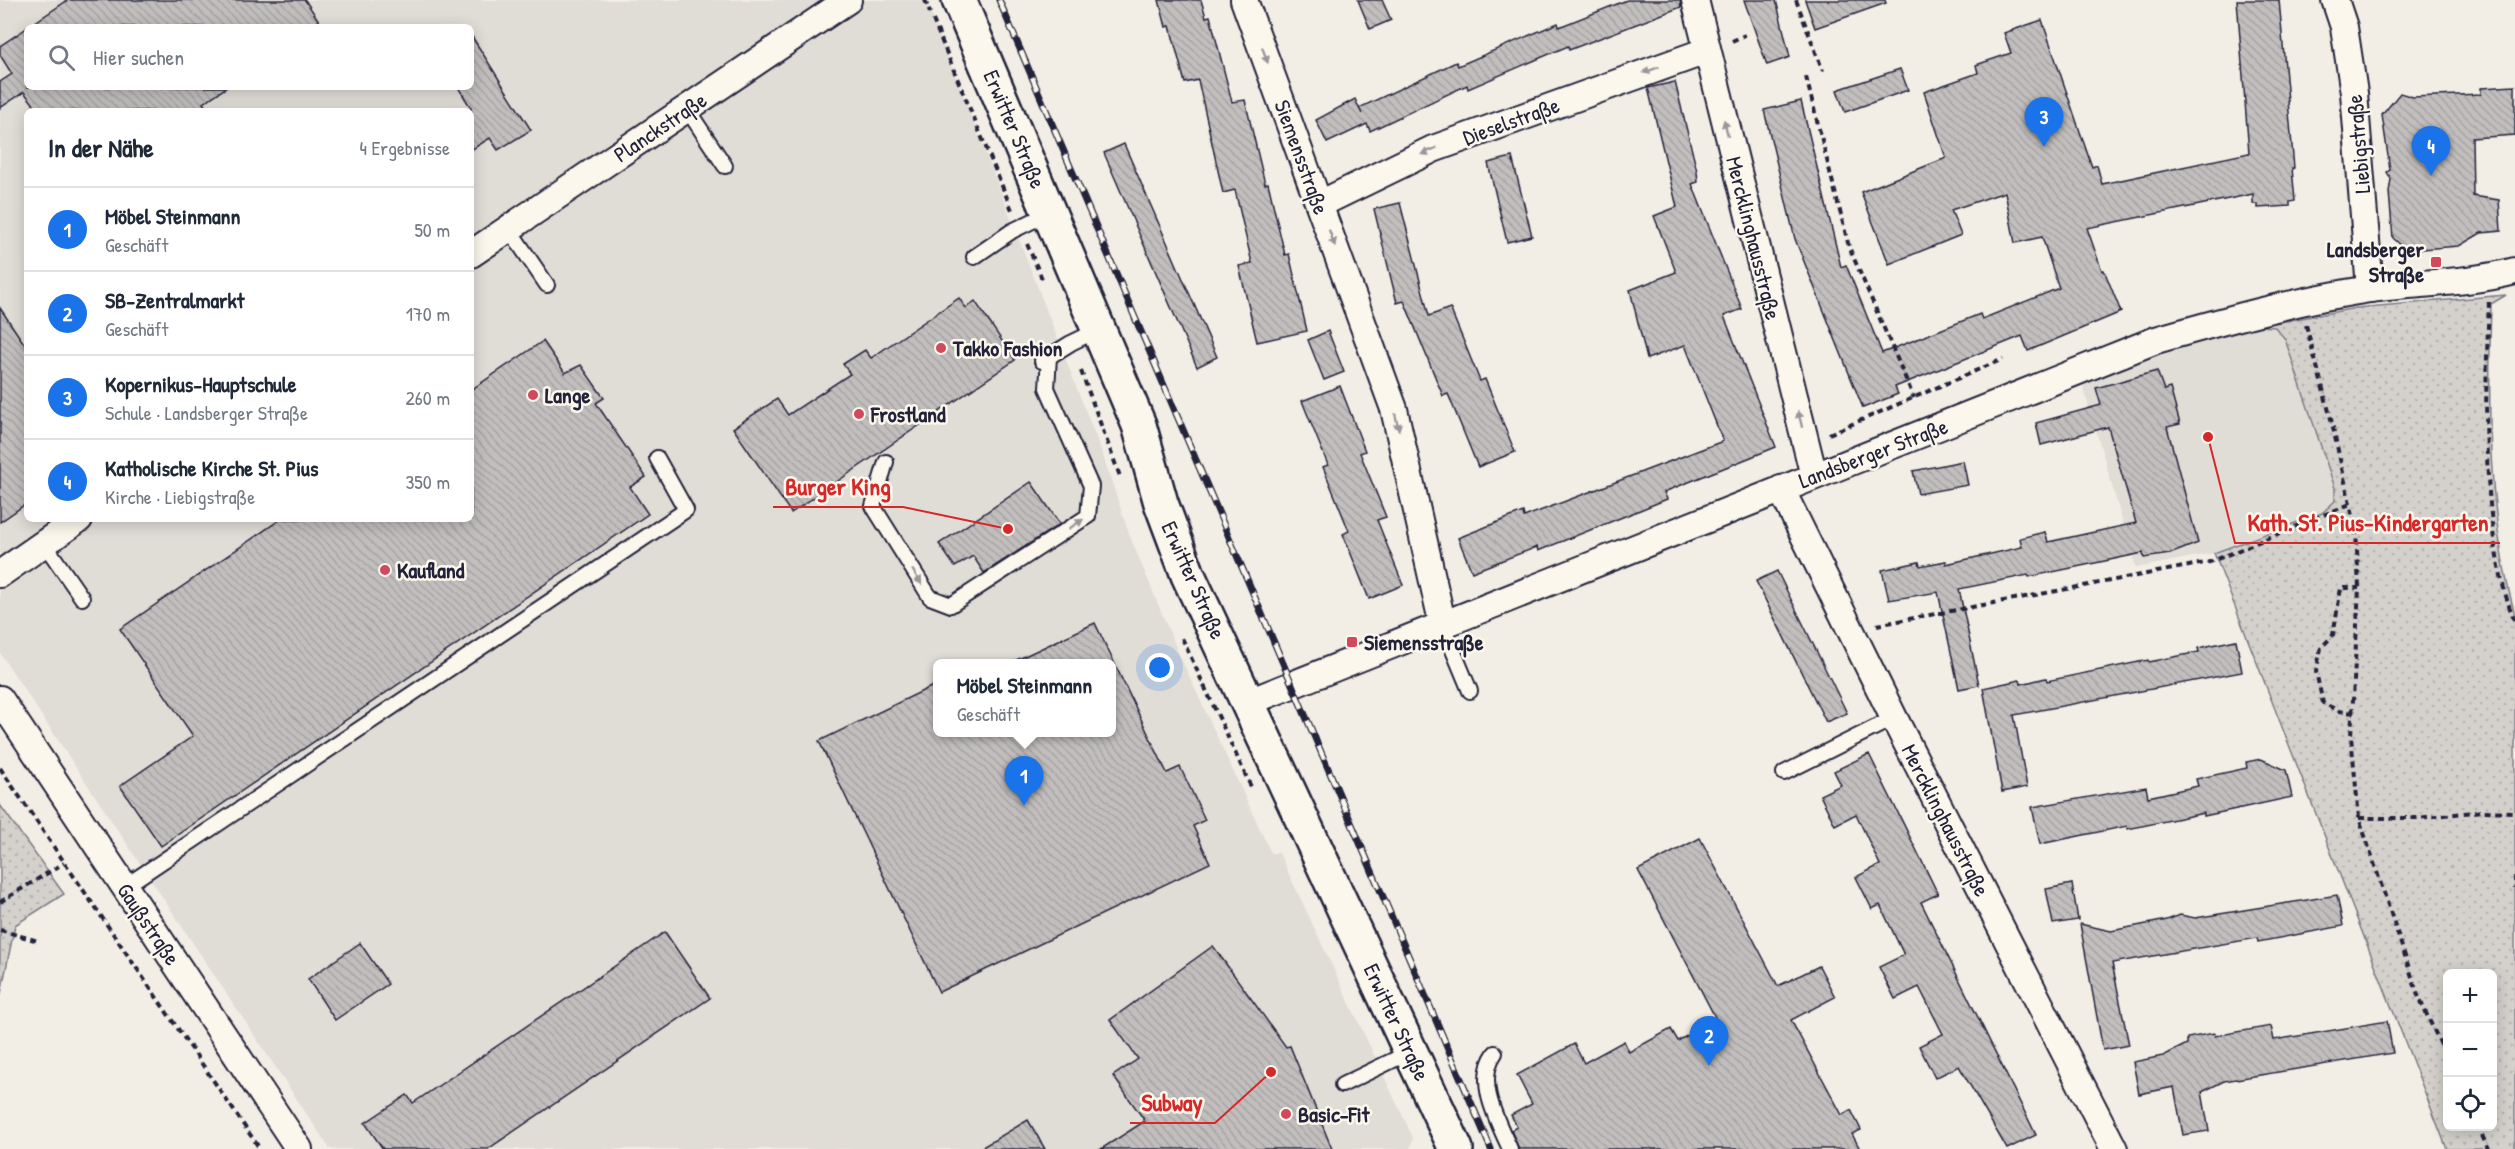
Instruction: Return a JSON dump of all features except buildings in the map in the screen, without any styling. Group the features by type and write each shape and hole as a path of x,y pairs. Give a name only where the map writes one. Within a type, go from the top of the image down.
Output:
{"main road":[{"name":"Erwitter Straße","path":"960,0 1139,425 1161,503 1188,575 1456,1149"}],"street":[{"name":"Planckstraße","path":"474,252 848,0"},
{"name":"Siemensstraße","path":"1244,0 1394,409 1443,626"},
{"name":"Mercklinghausstraße","path":"1695,0 1814,476"},
{"name":"Liebigstraße","path":"2335,0 2344,27 2354,93 2370,289"},
{"name":"Dieselstraße","path":"1320,204 1432,149 1706,51"},
{"name":"Landsberger Straße","path":"1249,702 2156,340 2236,317 2370,289 2490,278 2515,271"},
{"name":"Mercklinghausstraße","path":"1781,489 1894,718 2114,1149"},
{"path":"0,574 74,522"},
{"name":"Gaußstraße","path":"0,699 300,1149"}],"lane":[{"path":"687,108 725,165"},
{"path":"974,257 1012,231 1051,212"},
{"path":"509,229 547,285"},
{"path":"886,462 873,506 930,597 951,605 1088,516 1091,486 1047,388 1044,360 1100,330"},
{"path":"124,887 686,510 657,458"},
{"path":"44,543 82,598"},
{"path":"1443,626 1470,691"},
{"path":"1784,773 1894,718"},
{"path":"1342,1084 1411,1052"},
{"path":"1495,1053 1487,1064 1485,1074 1498,1121 1510,1149"}],"path":[{"path":"1796,0 1823,71"},
{"path":"1806,77 1849,246 1914,398"},
{"path":"2490,278 2486,369 2492,518 2506,601 2515,622"},
{"path":"2300,304 2331,419 2356,531 2359,588 2351,736 2359,818 2419,998 2443,1049"},
{"path":"1806,444 2003,359"},
{"path":"1850,630 2210,562 2349,504"},
{"path":"2354,713 2339,711 2323,703 2316,672 2321,648 2332,635 2341,588 2359,588"},
{"path":"0,768 260,1149"},
{"path":"2359,818 2417,818 2483,811 2515,812"},
{"path":"0,902 64,863"},
{"path":"2515,876 2515,888"},
{"path":"0,930 38,941"},
{"path":"2480,1131 2488,1149"}],"shaded area":[{"path":"0,0 926,0 1102,453 1129,534 1177,650 1271,853 1279,853 1413,1138 1410,1149 330,1149 0,653"},
{"path":"2506,295 2491,304 2490,421 2494,499 2499,538 2515,615 2515,1149 2447,1149 2214,553 2322,513 2335,501 2335,488 2285,339 2275,327 2259,326 2356,308"},
{"path":"2259,326 2275,327 2285,339 2335,488 2335,502 2322,513 2214,553 2136,568 2083,386 2154,357"},
{"path":"0,805 64,894 15,925 0,998"}],"railway":[{"path":"999,0 1491,1149"}],"place":[{"name":"Kopernikus-Hauptschule","path":"2044,147"},
{"name":"Katholische Kirche St. Pius","path":"2431,176"},
{"name":"Landsberger Straße","path":"2436,262"},
{"name":"Takko Fashion","path":"941,348"},
{"name":"Lange","path":"533,395"},
{"name":"Frostland","path":"859,414"},
{"name":"Kath. St. Pius-Kindergarten","path":"2208,437"},
{"name":"Burger King","path":"1008,529"},
{"name":"Kaufland","path":"385,570"},
{"name":"Siemensstraße","path":"1352,642"},
{"name":"Möbel Steinmann","path":"1024,806"},
{"name":"SB-Zentralmarkt","path":"1709,1066"},
{"name":"Subway","path":"1271,1072"},
{"name":"Basic-Fit","path":"1286,1114"}]}
